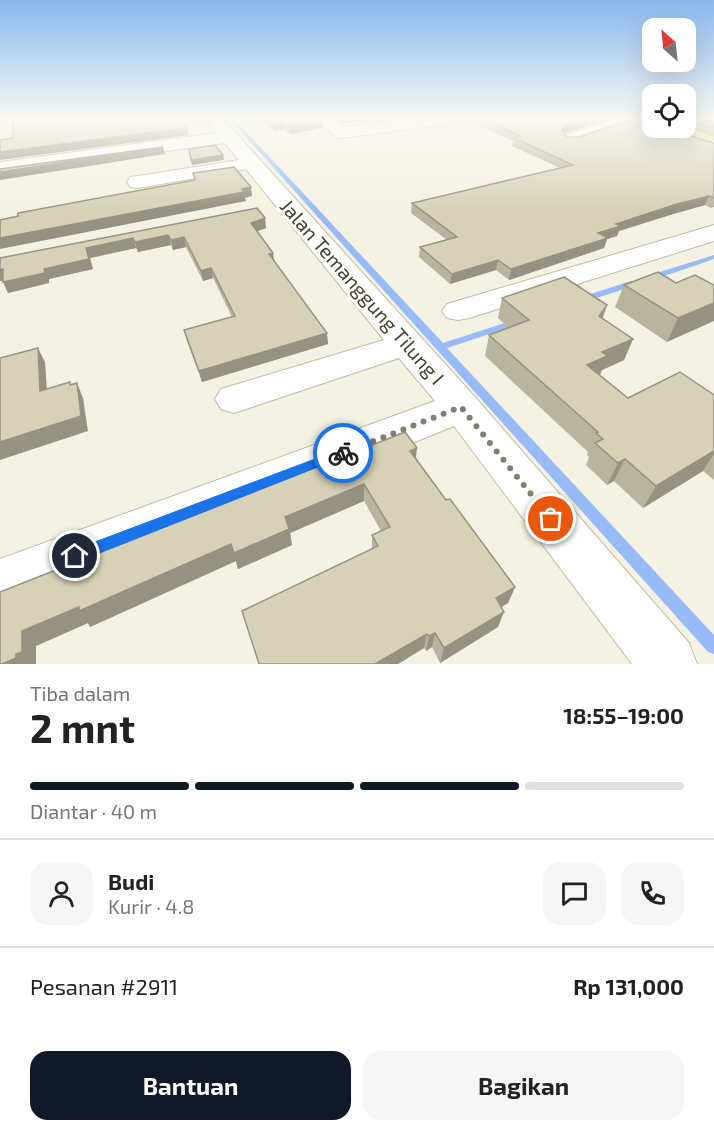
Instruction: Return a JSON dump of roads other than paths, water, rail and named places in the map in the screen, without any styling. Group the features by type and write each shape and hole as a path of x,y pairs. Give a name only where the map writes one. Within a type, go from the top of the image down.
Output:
{"street":[{"path":"0,168 157,149"},
{"path":"138,182 211,149"},
{"name":"Jalan Temanggung Tilung I","path":"237,149 273,206 407,344 461,407 653,659"},
{"path":"458,311 714,233"},
{"path":"234,399 407,344"},
{"path":"0,585 461,407"}],"waterway":[{"path":"259,149 440,347"},
{"path":"650,278 714,257"},
{"path":"584,299 634,283"},
{"path":"440,347 517,322"},
{"path":"440,347 714,646"}]}
